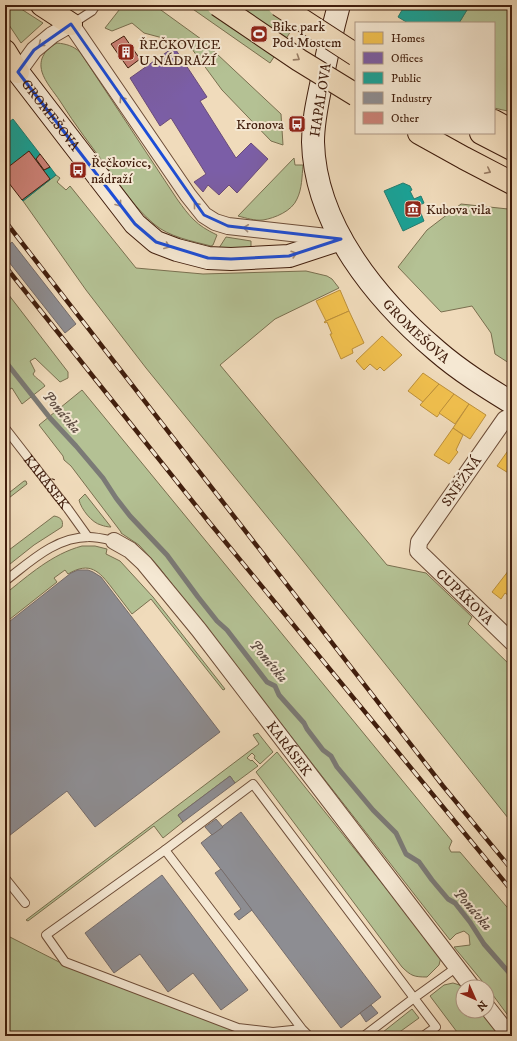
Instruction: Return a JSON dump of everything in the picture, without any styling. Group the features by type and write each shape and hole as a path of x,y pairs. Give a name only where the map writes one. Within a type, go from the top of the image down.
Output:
{"highway":[{"path":"42,5 71,24"},
{"path":"218,5 299,60 355,94"},
{"path":"280,5 355,54"},
{"path":"5,51 18,72"},
{"path":"495,122 512,131"},
{"path":"422,134 512,183"},
{"path":"483,134 512,149"}],"street":[{"name":"HAPALOVA","path":"339,5 316,110 313,140 315,168 320,191 341,239"},
{"name":"GROMEŠOVA","path":"71,24 52,35 34,50 18,72 135,224 156,242 177,250 208,258 231,259 289,256 341,239 371,283 405,322 438,352 462,370 512,403"},
{"path":"71,24 153,145 204,215 215,222 228,226 341,239"},
{"name":"SNĚŽNÁ","path":"418,551 419,542 457,486 505,419 512,416"},
{"name":"KARÁSEK","path":"114,541 130,550 144,563 194,624 466,979"},
{"name":"CUPÁKOVA","path":"418,551 512,642"},
{"path":"495,1017 510,1036"}],"lane":[{"path":"71,24 92,11 96,5"},
{"name":"KARÁSEK","path":"5,428 88,537"},
{"name":"KARÁSEK","path":"5,582 39,555 58,543 88,537 114,541"},
{"path":"302,1029 273,1032 238,1028 65,962 46,935 165,850 253,784 436,1027 423,1036"},
{"path":"165,850 302,1029 309,1036"},
{"path":"5,878 25,904"},
{"path":"364,1036 457,967"}],"highlighted area":[{"path":"71,24 204,215 228,226 341,239 289,256 231,259 208,258 156,242 135,224 18,72 34,50"}],"green space":[{"path":"5,5 15,5 43,23 21,43 5,19"},
{"path":"123,5 154,5 201,39 281,114 283,145 271,141 222,90 189,45 144,33 132,23 112,31 105,28"},
{"name":"Bike park Pod Mostem","path":"187,5 308,5 270,63"},
{"path":"470,5 512,5 512,112 495,108 495,22 460,22"},
{"path":"57,43 70,46 80,52 177,199 190,216 199,224 217,235 213,245 211,246 189,240 167,232 147,218 130,198 43,76 41,67 42,58 49,48"},
{"path":"294,158 295,165 303,165 302,182 295,203 287,210 273,218 254,220 238,216"},
{"path":"56,175 60,178 57,182 66,190 70,186 136,268 203,274 306,271 327,276 332,279 339,288 275,319 220,365 387,565 426,573 472,617 468,624 512,667 512,823 299,556 146,368 86,290 23,201"},
{"path":"461,204 508,209 512,212 512,365 495,354 491,333 472,306 441,312 398,267 427,230"},
{"path":"226,237 251,241 251,248 219,248"},
{"path":"5,290 68,372 68,378 60,382 35,358 30,361 35,371 33,374 45,386 22,404 12,388 5,392"},
{"path":"82,390 452,841 449,848 451,852 460,852 512,913 512,1021 495,998 495,979 480,979 454,947 470,945 469,935 464,931 456,934 450,940 158,566 139,545 121,533 71,466 64,460 63,456 39,425"},
{"path":"26,481 27,484 5,501 5,496"},
{"path":"85,494 111,527 94,522 87,515 79,500"},
{"path":"54,516 61,519 62,527 34,545 5,568 5,553"},
{"path":"82,546 95,546 107,549 106,554 120,561 153,597 225,689 223,690 151,599 132,614 103,577 88,568 82,568 68,574 65,570 54,578 57,582 5,623 5,594 51,560 61,554"},
{"path":"258,733 273,752 260,764 254,758 255,756 252,753 247,758 251,761 252,760 258,766 235,783 230,776 178,815 183,822 163,838 154,826 28,921 26,920 259,744 253,735"},
{"path":"277,752 441,957 439,965 427,977 413,975 402,967 256,772"},
{"path":"5,935 65,965 244,1034 243,1036 5,1036"},
{"path":"455,984 455,1019 489,1019 502,1036 452,1036 457,1032 430,996 444,985"},
{"path":"412,1009 419,1018 394,1036 378,1036"}],"building: Homes":[{"path":"340,290 349,311 326,321 316,301"},
{"path":"349,311 364,343 352,349 353,353 341,359 330,334 332,334 327,322 324,322"},
{"path":"382,336 402,355 384,371 380,367 377,370 370,364 364,370 356,361"},
{"path":"423,373 439,384 423,402 408,391"},
{"path":"439,384 454,394 437,417 420,405"},
{"path":"454,394 469,404 455,424 439,413"},
{"path":"469,404 486,415 470,439 453,428"},
{"path":"453,428 463,435 456,450 458,452 449,464 434,455"},
{"path":"512,445 512,472 510,474 497,466"},
{"path":"509,570 512,573 512,598 505,593 501,599 492,592"}],"building: Offices":[{"path":"174,47 207,97 200,101 236,158 251,143 268,159 237,193 229,185 219,195 208,185 203,192 194,182 206,174 171,118 160,126 130,78"}],"building: Public":[{"path":"405,5 470,5 460,22 406,22 398,17"},
{"path":"5,118 9,122 13,119 40,154 36,159 44,170 50,167 56,175 23,201 22,200 50,179 29,151 7,168 5,166"},
{"path":"403,183 410,186 412,190 410,191 414,199 421,196 424,203 418,206 424,221 403,231 384,191"}],"building: Industry":[{"path":"12,242 76,324 65,333 5,257 5,248"},
{"path":"78,570 88,570 101,577 220,732 95,827 67,791 5,839 5,625 71,573"},
{"path":"230,776 235,783 183,822 178,815"},
{"path":"241,812 381,997 341,1028 201,843"},
{"path":"216,819 223,827 212,835 205,827"},
{"path":"221,869 252,910 239,920 234,914 241,909 215,873"},
{"path":"162,875 248,990 221,1010 193,973 168,992 140,954 114,973 85,933"},
{"path":"371,1005 378,1013 366,1022 360,1013"}],"building: Other":[{"name":"ŘEČKOVICE U NÁDRAŽÍ","path":"124,36 140,59 128,68 111,44"},
{"path":"29,151 50,179 22,200 5,178 5,166 7,168"},
{"path":"40,154 50,167 44,170 36,159"}],"waterway":[{"name":"Ponávka","path":"5,361 50,418 103,478 130,516 167,555 198,597 217,621 227,630 267,682 275,686 279,695 304,723 323,750 331,756 337,767 373,810 396,833 406,854 419,862 448,899 455,903 470,922 484,944 512,976"}],"railway":[{"path":"5,221 443,786 512,870"},
{"path":"5,266 209,522 512,891"}],"place":[{"name":"Bike park Pod Mostem","path":"259,34"},
{"name":"ŘEČKOVICE U NÁDRAŽÍ","path":"126,52"},
{"name":"Kronova","path":"297,124"},
{"name":"Řečkovice, nádraží","path":"78,170"},
{"name":"Kubova vila","path":"413,209"}]}
